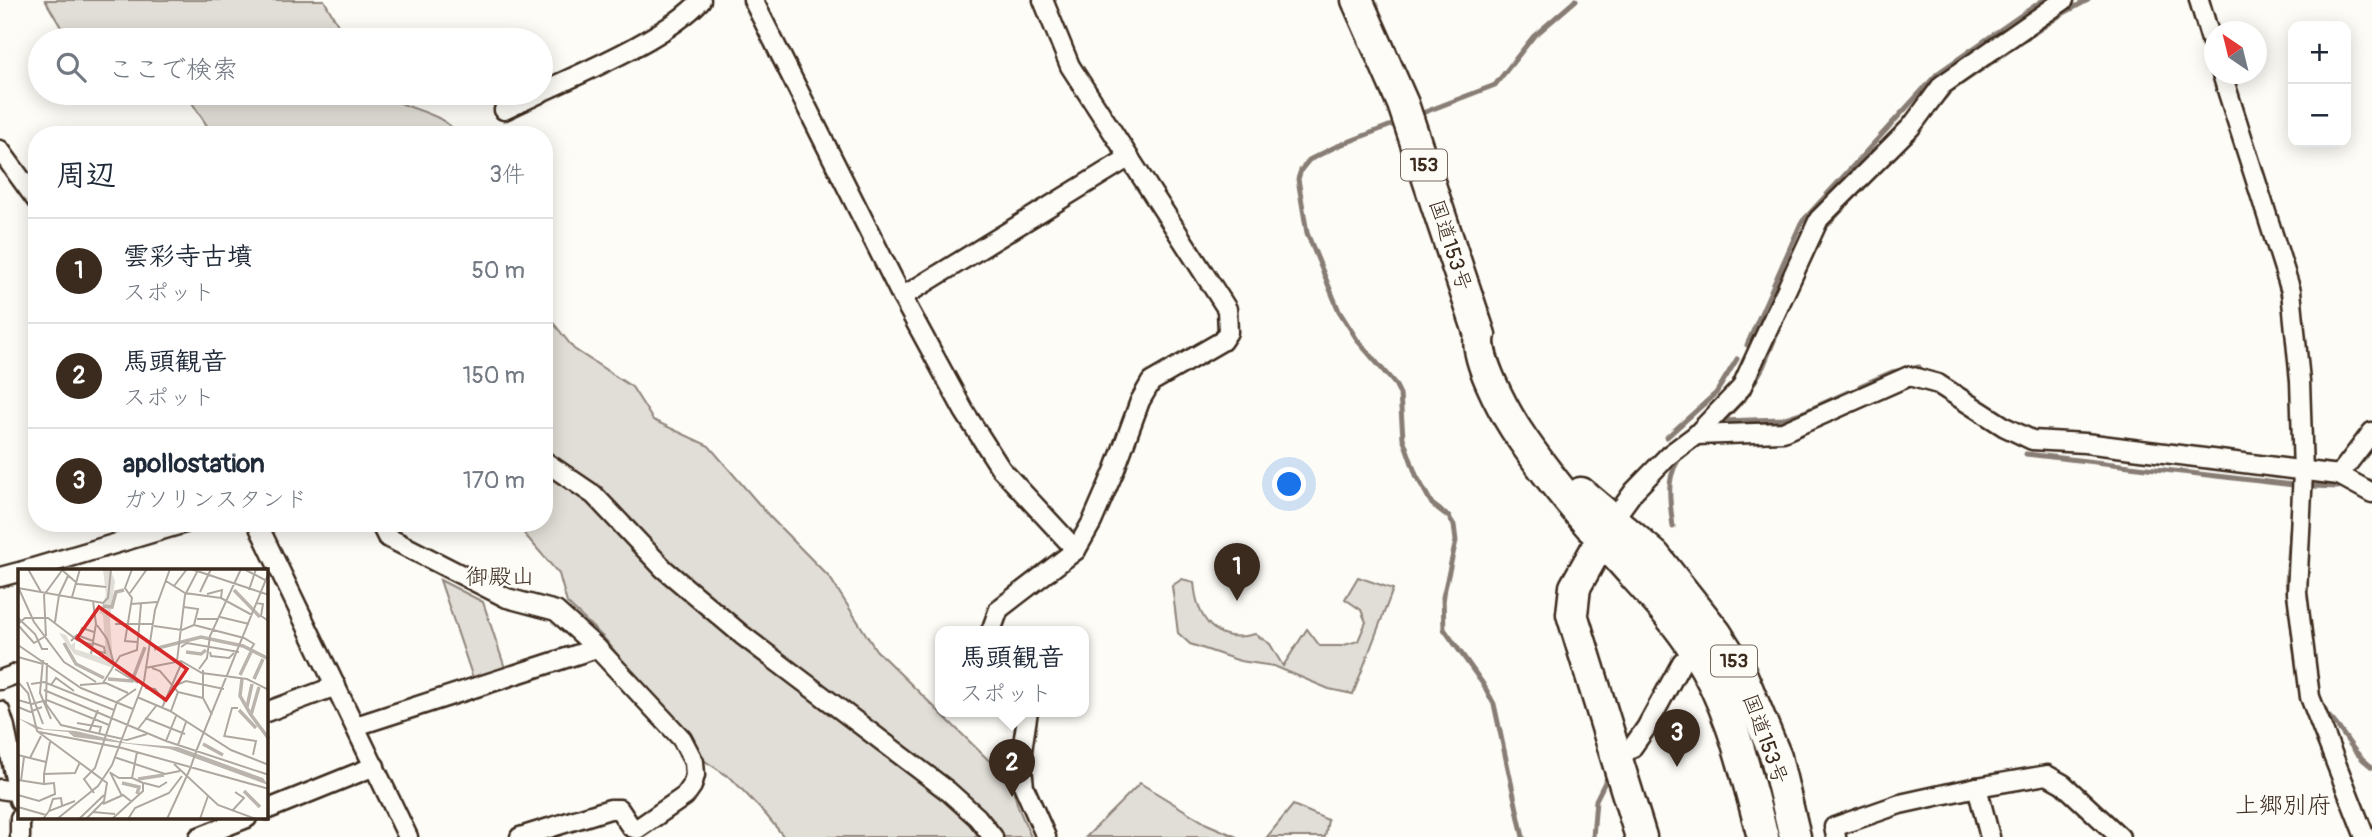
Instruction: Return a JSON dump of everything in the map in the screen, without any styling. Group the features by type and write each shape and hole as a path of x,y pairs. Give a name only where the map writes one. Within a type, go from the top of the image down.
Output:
{"highway":[{"name":"国道153号","path":"1357,0 1403,104 1480,335 1486,338 1515,407 1539,443 1589,501 1698,654 1727,716 1742,758 1763,837"},
{"name":"国道153号","path":"1607,529 1655,556 1716,633 1740,671 1776,757 1795,837"},
{"path":"1607,529 1575,587 1572,614 1641,837"}],"street":[{"path":"553,87 628,50 666,27 701,0"},
{"path":"752,0 902,297 964,411 1001,470 1076,550"},
{"path":"992,626 999,609 1076,550 1115,469 1140,401 1151,382 1222,341 1228,332 1227,309 1070,66 1043,0"},
{"path":"1607,529 1634,491 1669,455 1696,435 1741,388 1819,219 1911,127 1942,85 2064,0"},
{"path":"2199,0 2205,21"},
{"path":"2225,84 2291,291 2300,381 2303,472 2297,593 2310,697 2365,837"},
{"path":"504,110 515,105"},
{"path":"0,150 28,189"},
{"path":"902,297 1128,158"},
{"path":"1696,435 1783,432 1909,376 1938,384 2005,428 2032,440 2085,443 2339,475 2372,494"},
{"path":"2339,475 2372,432"},
{"path":"553,467 594,495 664,569 742,635 948,791 977,817 993,837"},
{"path":"28,569 154,532"},
{"path":"260,532 273,575 336,686 408,837"},
{"path":"384,532 387,537 507,598 556,611 597,648 682,738 694,762 695,775 685,796 637,830 618,809 610,809 520,837"},
{"path":"0,577 18,572"},
{"path":"356,726 597,648"},
{"path":"1616,758 1630,749 1646,728 1682,662"},
{"path":"0,680 18,673"},
{"path":"268,711 336,686"},
{"path":"0,711 18,788"},
{"path":"1027,717 1021,757 1024,787 1046,837"},
{"path":"268,809 375,766"},
{"path":"1836,837 1833,827 1900,804 2047,775 2063,784 2120,837"},
{"path":"1977,787 1990,837"},
{"path":"0,789 18,792"},
{"path":"199,837 242,820"}],"shaded area":[{"path":"45,0 324,0 339,28 61,28"},
{"path":"194,105 404,105 433,115 450,126 207,126"},
{"path":"553,322 574,349 632,387 653,420 709,446 770,517 830,578 876,650 935,708 935,717 945,717 1011,782 1031,837 784,837 732,779 702,759 604,638 567,603 559,574 523,532 553,532"},
{"path":"1358,577 1393,589 1353,694 1329,689 1274,666 1240,661 1190,644 1178,633 1172,586 1182,579 1194,582 1199,607 1211,626 1229,636 1255,634 1270,644 1283,666 1307,629 1320,646 1341,646 1358,641 1366,622 1361,610 1345,599"},
{"path":"440,580 483,602 506,671 474,681"},
{"path":"1140,783 1207,824 1237,837 1086,837"},
{"path":"1293,805 1328,820 1325,837 1267,837"}],"waterway":[{"path":"1425,112 1495,85 1533,37 1576,0"},
{"path":"1747,345 1801,223 1938,73 2043,0"},
{"path":"1937,106 1950,91 2062,14 2088,0"},
{"path":"1394,124 1335,147 1309,160 1301,170 1298,179 1307,233 1339,311 1358,341 1395,384 1400,394 1403,438 1416,475 1432,504 1449,517 1454,525 1456,541 1443,597 1444,629 1494,704 1523,837"},
{"path":"1821,232 1862,188"},
{"path":"2278,278 2285,309"},
{"path":"1744,400 1763,367 1793,295"},
{"path":"1667,437 1716,393 1737,359"},
{"path":"1860,386 1892,372 1919,367"},
{"path":"1722,421 1782,419 1848,392"},
{"path":"1724,420 1739,404"},
{"path":"1673,527 1671,479 1683,454"},
{"path":"2026,454 2294,485"},
{"path":"2312,486 2338,487"},
{"path":"2293,509 2287,582 2298,670"},
{"path":"2324,712 2372,767"},
{"path":"1593,837 1596,800 1608,776"}],"place":[{"name":"雲彩寺古墳","path":"1237,601"},
{"name":"apollostation","path":"1677,767"},
{"name":"馬頭観音","path":"1012,797"}],"district":[{"name":"御殿山","path":"500,576"},
{"name":"上郷別府","path":"2283,805"}]}
